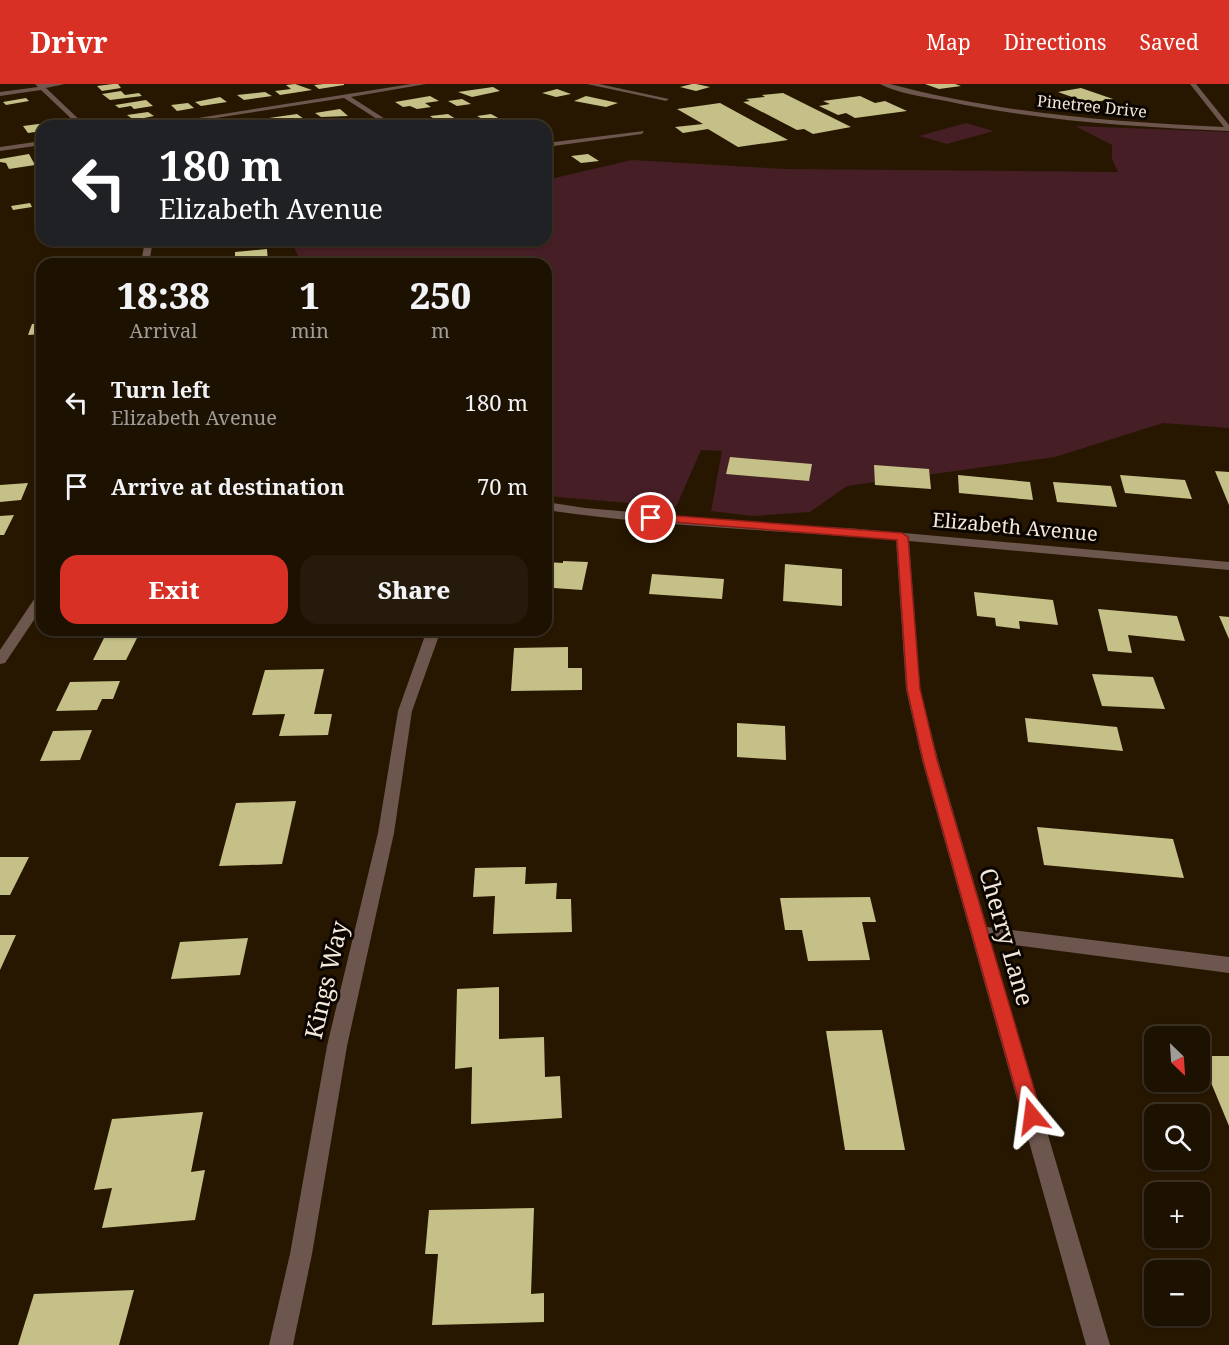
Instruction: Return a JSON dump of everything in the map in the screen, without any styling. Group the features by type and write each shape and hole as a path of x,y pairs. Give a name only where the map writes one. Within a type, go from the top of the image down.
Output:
{"street":[{"path":"0,94 62,84"},
{"path":"191,120 423,84"},
{"path":"590,84 666,99"},
{"name":"Pinetree Drive","path":"883,84 948,101 1081,121 1229,129"},
{"path":"1193,84 1229,129"},
{"path":"41,86 77,120"},
{"path":"345,96 383,120"},
{"path":"552,145 642,132"},
{"path":"0,149 36,143"},
{"name":"Elizabeth Avenue","path":"552,507 654,518 1229,566"},
{"name":"Cherry Lane","path":"902,537 913,689 930,760 1098,1345"},
{"path":"0,660 36,607"},
{"name":"Kings Way","path":"281,1345 301,1254 337,1046 386,833 405,711 432,636"},
{"path":"980,933 1229,965"}],"shaded area":[{"path":"966,123 994,131 947,144 919,136"},
{"path":"1075,126 1229,132 1229,428 1163,423 1055,457 847,486 810,512 752,516 711,511 722,451 701,450 676,507 552,497 552,258 297,258 294,246 552,246 552,179 632,160 785,169 1118,172 1112,159 1112,145"}],"building":[{"path":"118,84 121,88 102,91 97,86"},
{"path":"295,84 312,90 280,95 275,91 291,89 286,85"},
{"path":"692,84 710,87 696,91 680,87"},
{"path":"925,84 955,84 961,86 939,89"},
{"path":"314,85 344,85 319,89"},
{"path":"493,87 500,91 472,97 458,92"},
{"path":"1081,88 1113,99 1089,103 1058,92"},
{"path":"557,89 571,94 556,97 542,93"},
{"path":"121,91 125,95 139,93 142,96 110,100 102,94"},
{"path":"265,92 272,96 244,100 237,95"},
{"path":"783,93 851,127 813,134 804,129 797,130 743,102 750,101 746,99 765,97 762,95"},
{"path":"430,96 439,101 425,103 431,107 417,109 410,106 403,107 395,102"},
{"path":"586,96 618,103 606,107 574,101"},
{"path":"860,96 875,103 885,101 907,111 855,118 846,113 838,115 819,106 830,104 823,101"},
{"path":"220,97 227,102 201,106 195,102"},
{"path":"26,98 29,101 6,105 3,102"},
{"path":"462,99 471,104 457,106 448,101"},
{"path":"146,100 153,106 134,109 131,106 119,108 115,105"},
{"path":"188,103 194,108 177,111 171,105"},
{"path":"720,103 788,140 738,147 708,129 683,133 675,127 703,124 677,109"},
{"path":"340,109 348,116 321,117 315,113"},
{"path":"148,112 154,116 134,120 127,115"},
{"path":"297,114 304,119 271,120 269,118"},
{"path":"448,114 457,120 436,120 430,116"},
{"path":"491,114 500,119 484,120 477,116"},
{"path":"36,124 36,132 28,133 23,126"},
{"path":"29,154 35,165 9,169 6,163 0,162 0,159"},
{"path":"588,154 599,161 581,163 571,156"},
{"path":"30,203 32,207 13,210 11,206"},
{"path":"267,249 268,258 235,258 235,252"},
{"path":"32,324 36,324 36,334 28,335"},
{"path":"730,457 812,464 809,481 726,474"},
{"path":"874,465 929,469 931,489 875,485"},
{"path":"1215,471 1229,472 1229,505"},
{"path":"958,475 1030,482 1033,500 959,493"},
{"path":"1120,475 1185,480 1192,499 1125,493"},
{"path":"1053,482 1111,486 1117,507 1057,502"},
{"path":"28,483 21,500 0,502 0,485"},
{"path":"14,515 4,535 0,535 0,516"},
{"path":"563,561 588,562 582,590 554,588 552,593 552,562 563,563"},
{"path":"785,564 842,569 842,606 783,601"},
{"path":"652,574 724,579 722,599 649,594"},
{"path":"974,592 1053,600 1058,625 1019,621 1020,629 996,626 995,618 977,616"},
{"path":"1098,609 1177,616 1185,641 1128,635 1132,653 1108,651"},
{"path":"1219,616 1229,617 1229,639"},
{"path":"105,636 138,636 126,660 93,660"},
{"path":"568,647 568,668 582,668 582,690 511,691 514,648"},
{"path":"324,669 314,714 332,714 328,735 279,736 285,714 252,715 265,670"},
{"path":"1092,674 1153,677 1165,709 1102,706"},
{"path":"120,681 113,699 102,699 97,710 56,711 70,682"},
{"path":"1025,718 1117,727 1123,751 1028,742"},
{"path":"737,723 785,726 786,760 737,757"},
{"path":"92,730 80,760 40,761 53,731"},
{"path":"296,801 282,864 219,866 236,803"},
{"path":"1037,827 1173,839 1184,878 1044,865"},
{"path":"0,857 29,857 10,895 0,895"},
{"path":"526,867 525,884 557,883 556,899 571,899 572,932 493,934 495,896 473,897 475,868"},
{"path":"870,897 876,922 862,922 870,960 808,961 802,930 785,930 780,898"},
{"path":"0,935 16,935 0,970"},
{"path":"248,938 240,975 171,979 180,942"},
{"path":"499,987 499,1039 544,1037 545,1077 560,1076 562,1118 471,1124 472,1067 455,1069 457,989"},
{"path":"882,1030 905,1150 845,1150 826,1031"},
{"path":"1210,1056 1229,1056 1229,1126 1210,1080"},
{"path":"203,1112 191,1172 205,1170 195,1220 102,1228 112,1188 94,1190 112,1119"},
{"path":"534,1208 531,1294 544,1293 544,1322 432,1325 438,1254 425,1254 429,1210"},
{"path":"134,1290 119,1345 18,1345 34,1294"}],"route":[{"path":"651,518 902,537 913,689 930,760 1032,1116"}]}
